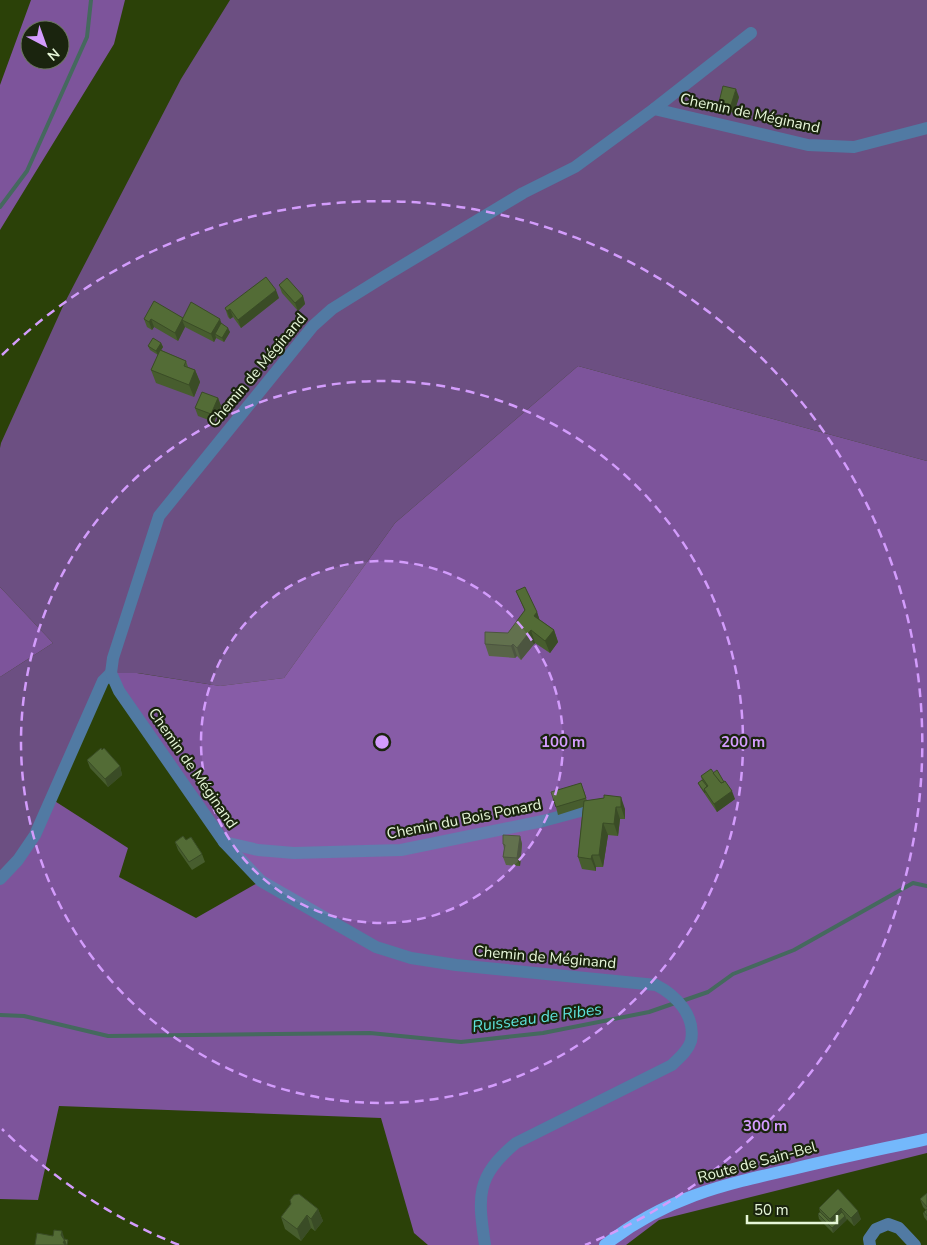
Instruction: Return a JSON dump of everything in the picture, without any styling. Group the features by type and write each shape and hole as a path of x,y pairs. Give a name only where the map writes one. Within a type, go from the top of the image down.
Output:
{"main road":[{"name":"Route de Sain-Bel","path":"605,1245 651,1214 680,1200 734,1182 927,1139"}],"street":[{"name":"Chemin de Méginand","path":"485,1245 480,1209 482,1190 488,1174 499,1157 516,1143 672,1065 685,1053 691,1040 690,1022 679,1002 656,985 456,965 411,958 376,947 261,881 224,842 119,691 112,673 113,658 159,516 313,326 332,309 385,276 523,193 574,167 654,109 751,33"},
{"name":"Chemin de Méginand","path":"654,109 808,145 854,147 927,128"},
{"path":"0,879 18,860 35,835 103,681 112,673"},
{"name":"Chemin du Bois Ponard","path":"224,842 258,850 294,853 401,850 543,822 609,803"},
{"path":"870,1245 869,1239 876,1229 888,1224 899,1228 915,1245"}],"shaded area":[{"path":"31,0 125,0 114,44 0,230 0,85 20,30 20,70 70,70 70,20 24,20"},
{"path":"230,0 927,0 927,461 578,366 395,523 284,678 220,686 138,673 111,673 35,835 0,879 0,677 53,643 0,587 1,443 64,304 181,79"},
{"path":"578,366 927,461 927,1153 659,1220 626,1245 428,1245 414,1233 381,1118 59,1106 38,1200 0,1199 0,879 18,860 50,798 128,848 119,877 196,918 261,881 224,842 111,673 137,673 220,686 284,678 395,523"},
{"path":"0,587 53,643 0,677"}],"building":[{"path":"723,86 736,89 731,105 719,102"},
{"path":"266,277 276,290 238,320 230,309 227,311 225,308"},
{"path":"287,278 303,296 295,303 279,285"},
{"path":"154,301 183,318 175,333 151,319 149,322 144,319"},
{"path":"191,302 220,319 211,334 182,320"},
{"path":"221,323 228,328 222,338 215,334"},
{"path":"153,338 161,343 156,351 148,346"},
{"path":"160,350 186,361 184,366 195,370 189,385 151,370"},
{"path":"202,392 218,398 211,414 195,408"},
{"path":"525,587 537,612 534,616 554,630 545,641 531,630 517,648 513,644 511,646 485,644 485,632 508,633 525,610 516,591"},
{"path":"101,748 102,750 104,748 120,766 105,779 87,760"},
{"path":"711,769 721,783 725,781 732,791 714,804 704,789 708,786 701,776"},
{"path":"717,770 724,782 721,783 713,773"},
{"path":"702,780 707,786 704,789 705,793 698,783"},
{"path":"581,783 586,798 556,807 551,792"},
{"path":"604,795 621,797 621,807 616,807 614,824 603,823 599,855 592,855 591,859 578,857 584,801 604,798"},
{"path":"503,835 520,836 517,858 503,857 505,845 503,844"},
{"path":"183,836 186,840 191,837 202,854 189,862 175,842"},
{"path":"838,1189 858,1211 851,1218 841,1208 830,1219 819,1208"},
{"path":"927,1193 927,1207 920,1199"},
{"path":"299,1194 318,1209 311,1219 307,1215 297,1229 281,1217 291,1204 290,1200 294,1195"},
{"path":"820,1212 831,1223 842,1212 845,1216 832,1228 818,1214"},
{"path":"54,1230 62,1231 61,1235 65,1245 35,1245 37,1233 53,1236"}],"waterway":[{"path":"0,207 27,171 87,37 91,0"},
{"name":"Ruisseau de Ribes","path":"682,1001 708,992 733,974 794,950 913,883 927,886"},
{"name":"Ruisseau de Ribes","path":"0,1015 24,1016 108,1036 370,1033 461,1042 543,1033 649,1012 675,1003"}]}
